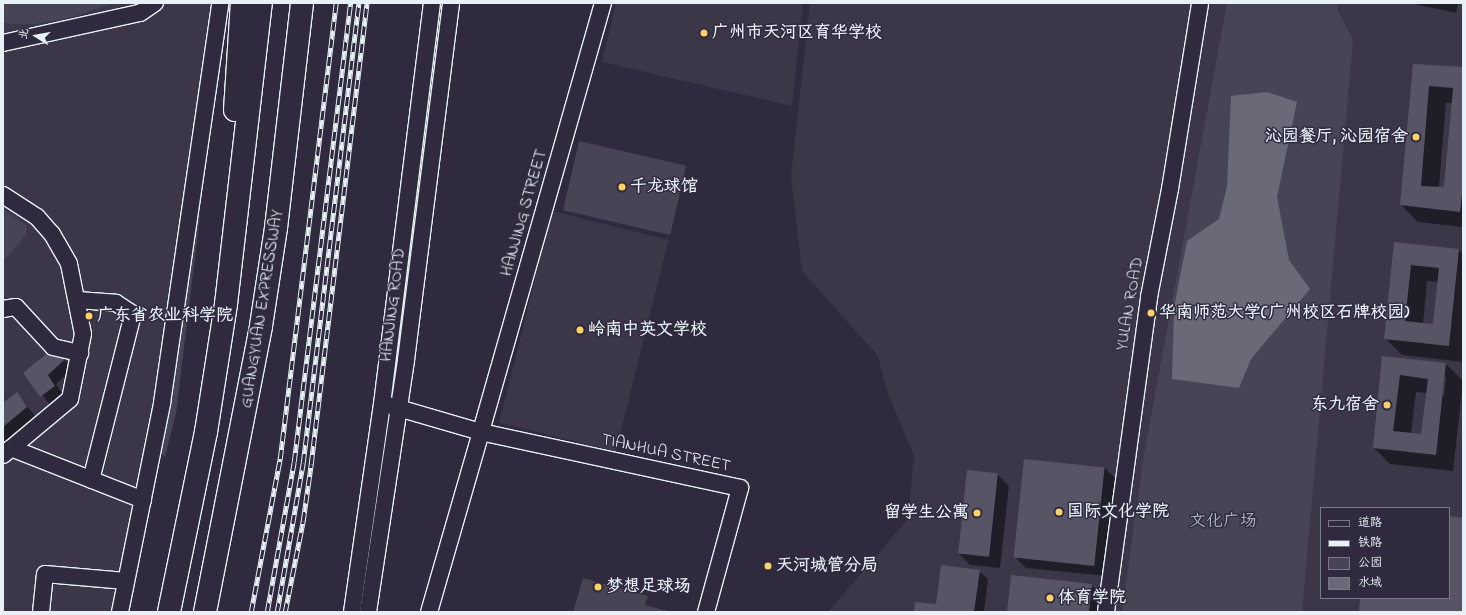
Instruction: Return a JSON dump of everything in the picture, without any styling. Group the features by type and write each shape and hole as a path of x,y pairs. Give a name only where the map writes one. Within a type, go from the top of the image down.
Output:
{"highway":[{"path":"226,304 226,228 242,3"},
{"path":"169,612 206,432 226,304 261,3"},
{"name":"GUANGYUAN EXPRESSWAY","path":"205,612 261,326 276,228 302,3"}],"street":[{"path":"3,43 140,13 155,3"},
{"path":"120,612 162,403 220,3"},
{"name":"HANJING ROAD","path":"352,612 382,404 432,3"},
{"name":"HANJING ROAD","path":"368,612 398,407 451,3"},
{"name":"HANJING STREET","path":"481,432 602,3"},
{"name":"YULAN ROAD","path":"1106,612 1149,297 1170,188 1200,3"},
{"path":"3,195 37,217 52,234 69,264 83,334 70,399 7,452"},
{"path":"77,300 116,303 133,314 91,480"},
{"path":"3,309 16,307 53,347 80,352"},
{"name":"TIANHUA STREET","path":"382,404 398,407 481,432 740,488 706,612"},
{"path":"429,612 481,432"},
{"path":"7,452 91,480 143,500"},
{"path":"41,612 44,574 126,581"}],"shaded area":[{"name":"广东省农业科学院","path":"113,3 221,3 119,612 3,612 3,23 36,24 74,17"},
{"name":"广州市天河区育华学校","path":"616,3 803,3 792,106 602,62"},
{"name":"华南师范大学(广州校区石牌校园)","path":"810,3 1463,3 1463,612 828,612 908,519 914,456 887,391 878,356 802,271 791,176"},
{"name":"岭南中英文学校","path":"552,211 668,240 616,452 499,423"}],"green space":[{"path":"3,3 113,3 74,17 36,24 11,24 3,23"},
{"name":"文化广场","path":"1227,3 1338,3 1337,9 1353,40 1302,612 1122,612 1143,460"},
{"name":"千龙球馆","path":"579,141 686,166 670,235 563,210"},
{"path":"3,209 26,225 27,234 3,261"},
{"path":"200,216 176,414 165,457 153,448 186,230"},
{"name":"梦想足球场","path":"583,578 648,596 645,605 671,612 573,612"}],"water":[{"path":"1267,92 1297,102 1277,197 1289,260 1310,289 1251,359 1239,388 1172,379 1174,307 1187,241 1219,219 1227,186 1231,96"}],"building":[{"name":"沁园餐厅, 沁园宿舍","path":"1413,64 1463,67 1463,186 1460,212 1400,205","holes":["1429,86 1453,88 1444,187 1421,186"]},
{"path":"1394,242 1459,249 1449,346 1384,339","holes":["1411,265 1439,268 1433,324 1405,321"]},
{"path":"57,350 64,360 48,375 55,386 40,397 23,373 46,354"},
{"name":"东九宿舍","path":"1382,356 1446,363 1436,455 1373,448","holes":["1400,375 1428,379 1421,434 1393,431"]},
{"path":"17,392 27,407 3,427 3,403"},
{"name":"国际文化学院","path":"1024,459 1105,467 1094,566 1014,557"},
{"name":"留学生公寓","path":"967,470 998,473 989,557 958,554"},
{"path":"1450,516 1463,518 1463,612 1359,612 1360,599 1450,599"},
{"path":"941,565 980,570 974,612 914,612 915,602 936,604"},
{"name":"体育学院","path":"1011,575 1092,584 1089,612 1007,612"}],"railway":[{"path":"251,612 280,459 336,3"},
{"path":"267,612 294,462 350,3"},
{"path":"277,612 303,463 359,3"},
{"path":"285,612 303,521 311,464 367,3"}],"place":[{"name":"广州市天河区育华学校","path":"704,33"},
{"name":"沁园餐厅, 沁园宿舍","path":"1416,137"},
{"name":"千龙球馆","path":"622,187"},
{"name":"华南师范大学(广州校区石牌校园)","path":"1151,313"},
{"name":"广东省农业科学院","path":"89,316"},
{"name":"岭南中英文学校","path":"580,330"},
{"name":"东九宿舍","path":"1387,405"},
{"name":"国际文化学院","path":"1059,512"},
{"name":"留学生公寓","path":"977,513"},
{"name":"天河城管分局","path":"768,566"},
{"name":"梦想足球场","path":"598,587"},
{"name":"体育学院","path":"1050,598"}]}
